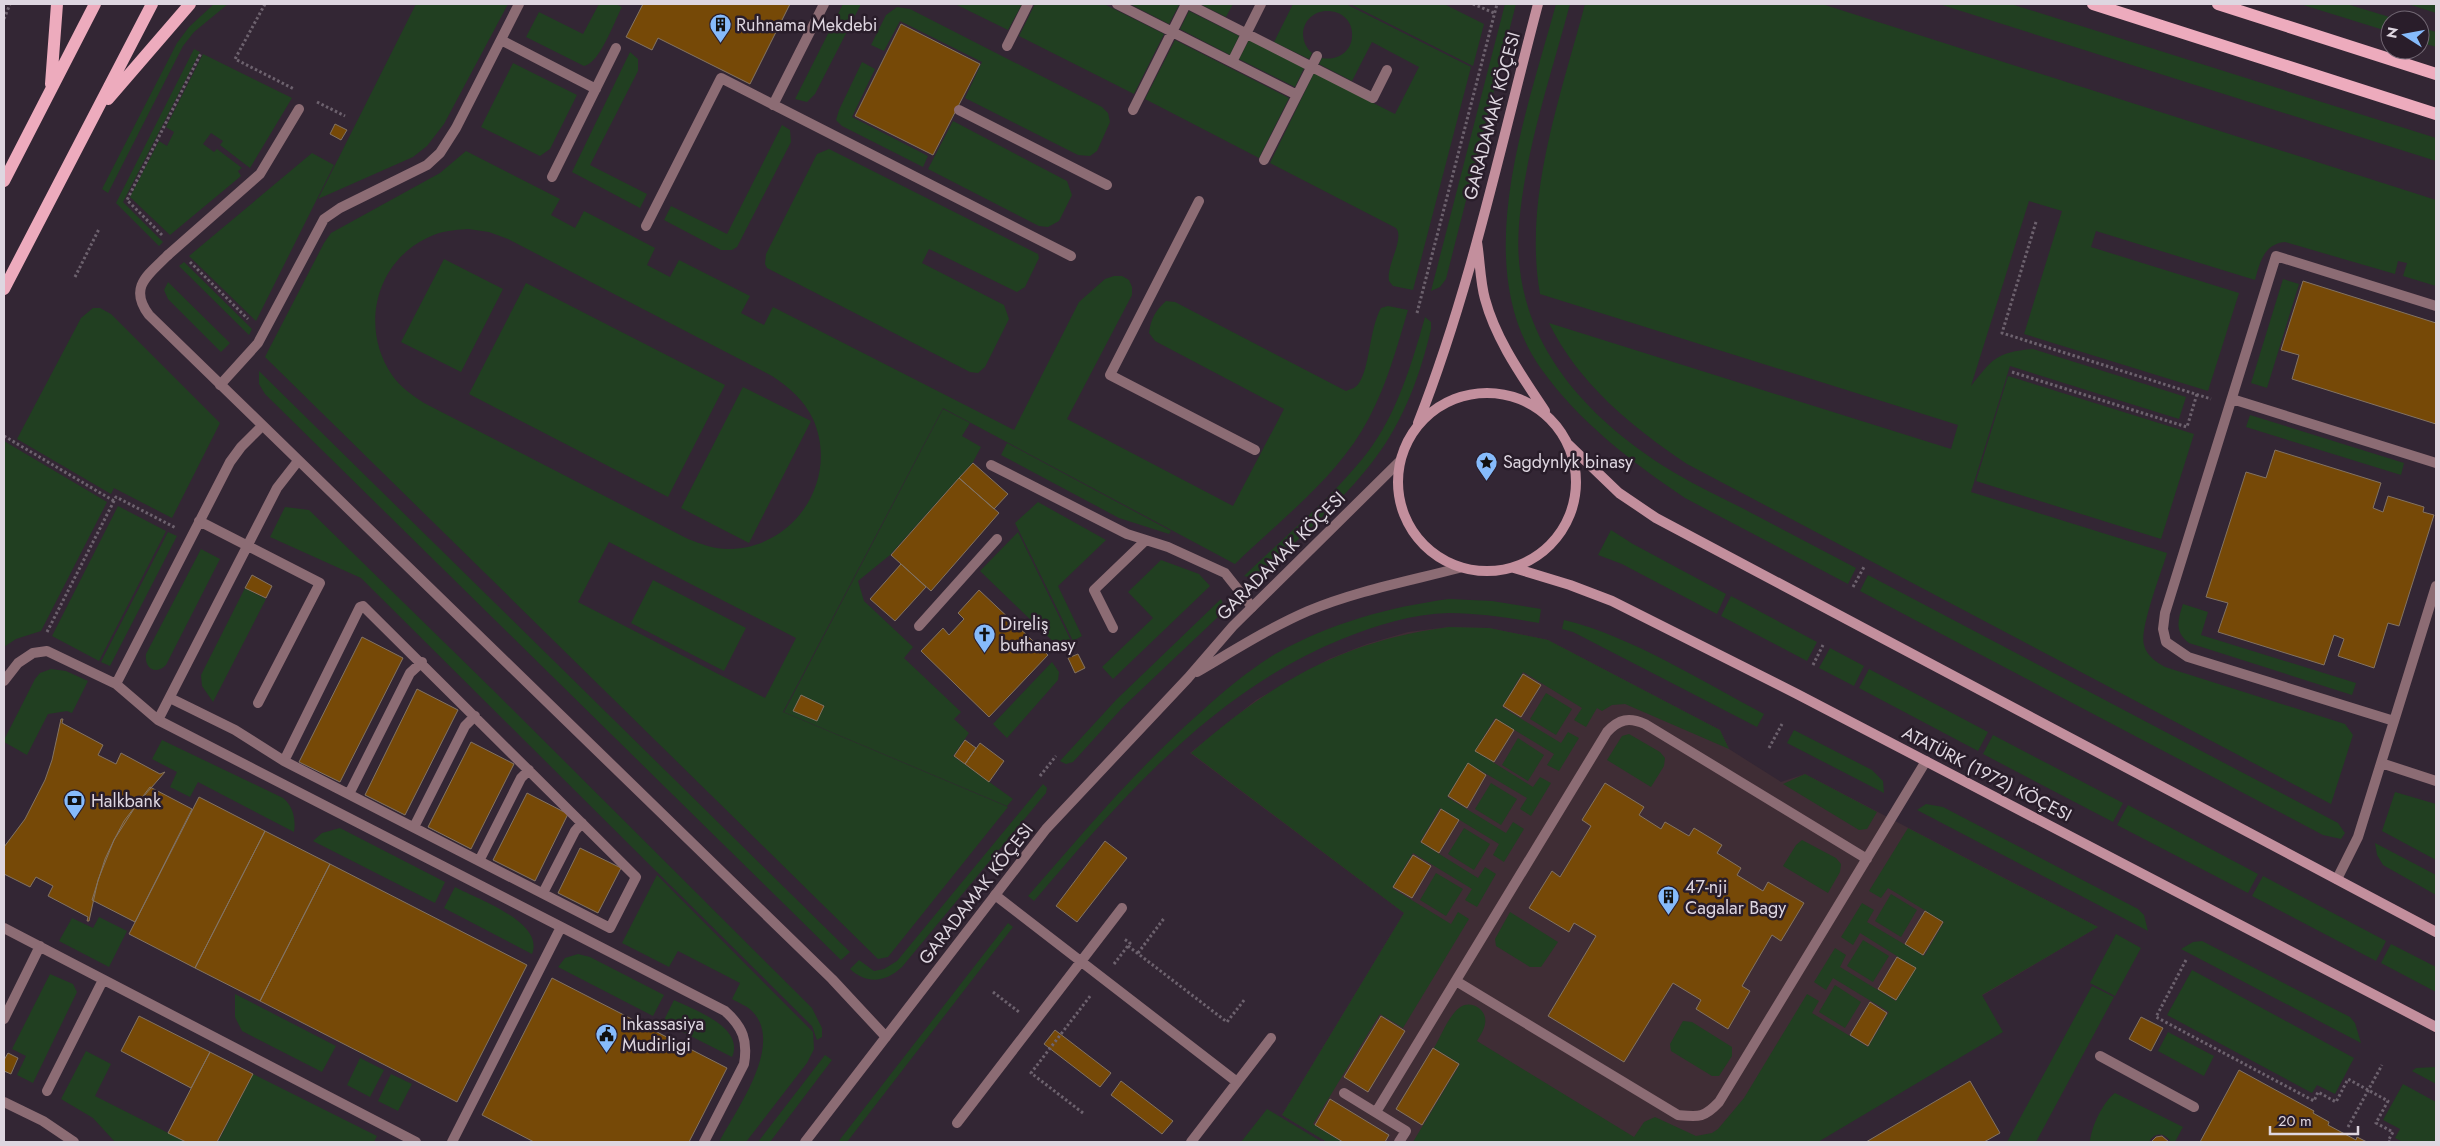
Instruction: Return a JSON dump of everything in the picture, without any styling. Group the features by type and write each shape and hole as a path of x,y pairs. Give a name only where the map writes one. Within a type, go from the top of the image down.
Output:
{"main road":[{"path":"51,88 57,4"},
{"path":"4,181 95,4"},
{"path":"4,288 152,4"},
{"path":"93,116 190,4"},
{"name":"GARADAMAK KÖÇESI","path":"1418,425 1442,364 1538,4"},
{"path":"2093,4 2436,114"},
{"path":"2218,4 2436,74"},
{"name":"GARADAMAK KÖÇESI","path":"1477,236 1485,299 1516,367 1551,419"},
{"path":"1568,444 1576,468 1576,494 1569,518 1556,540 1537,557 1514,568 1487,572 1460,568 1439,558 1428,549 1409,526 1400,505 1397,483 1400,461 1407,442 1418,425 1436,408 1458,397 1483,392 1508,395 1531,404 1551,419 1568,444 1619,493 1656,518 2436,932"},
{"name":"ATATÜRK (1972) KÖÇESI","path":"1514,568 1570,585 1612,601 1926,761 2436,1027"}],"street":[{"path":"220,385 262,336 324,219 340,208 427,165 440,153 456,128 519,4"},
{"path":"774,105 824,4"},
{"path":"1006,46 1028,4"},
{"path":"1117,4 1297,95"},
{"path":"1133,110 1187,4 1373,98 1387,70"},
{"path":"1232,62 1261,4"},
{"path":"501,40 596,89"},
{"path":"552,177 616,48"},
{"path":"1264,160 1317,56"},
{"path":"646,226 721,78 1071,256"},
{"path":"299,109 260,174 144,279 139,294 140,303 149,315 220,385 825,972 886,1037"},
{"path":"959,110 1107,185"},
{"path":"1199,201 1110,376 1255,450"},
{"path":"2394,721 2188,657 2166,642 2163,629 2165,613 2276,256 2436,306"},
{"path":"2232,400 2436,463"},
{"path":"116,684 230,462 241,447 262,426"},
{"path":"158,720 277,488 298,461"},
{"name":"GARADAMAK KÖÇESI","path":"805,1142 1046,829 1188,678 1233,626 1400,461"},
{"path":"991,465 1127,534 1168,547 1225,574 1252,607"},
{"path":"199,521 320,583 258,703"},
{"path":"919,626 997,539"},
{"path":"1113,628 1094,590 1146,540"},
{"name":"GARADAMAK KÖÇESI","path":"1188,678 1248,642 1309,611 1369,592 1460,568"},
{"path":"2338,879 2358,838 2436,586"},
{"path":"170,698 235,730 284,761 610,928 636,877 367,607 360,607 284,761"},
{"path":"4,681 18,663 33,653 47,651 116,684 158,720 725,1011 743,1031 746,1043 744,1064 704,1142"},
{"path":"349,794 410,673 422,662"},
{"path":"414,827 465,726 475,716"},
{"path":"1376,1112 1607,732 1615,723 1626,719 1645,724 1867,859"},
{"path":"1456,981 1678,1115 1699,1117 1710,1112 1719,1102 1926,761"},
{"path":"2381,763 2436,781"},
{"path":"479,861 521,778 529,770"},
{"path":"543,894 575,831 582,823"},
{"path":"995,895 1237,1082"},
{"path":"957,1123 1122,908"},
{"path":"452,1142 561,927"},
{"path":"4,928 416,1142"},
{"path":"4,1019 40,946"},
{"path":"47,1091 103,980"},
{"path":"1191,1142 1271,1038"},
{"path":"2100,1056 2194,1106"},
{"path":"1344,1093 1406,1131 1399,1142"},
{"path":"4,1102 43,1121 74,1142"}],"path":[{"path":"4,19 10,4"},
{"path":"265,4 235,59 294,90"},
{"path":"1473,4 1494,13"},
{"path":"1417,313 1497,4"},
{"path":"166,239 127,200 201,53"},
{"path":"311,99 345,116"},
{"path":"2036,222 2002,334 2212,399 2232,400"},
{"path":"75,277 99,229"},
{"path":"186,259 254,325"},
{"path":"2012,372 2187,426 2197,394"},
{"path":"4,436 114,501"},
{"path":"47,651 46,634 116,497 169,524"},
{"path":"1853,587 1864,567"},
{"path":"1813,665 1823,645"},
{"path":"1769,748 1782,724"},
{"path":"1040,776 1056,756"},
{"path":"1138,953 1166,917"},
{"path":"1083,1113 1031,1073 1130,943 1108,926"},
{"path":"1128,946 1228,1022 1245,999"},
{"path":"2186,960 2156,1017 2314,1101 2318,1092 2336,1102 2348,1079 2388,1100 2376,1123 2393,1132 2388,1141 2390,1142"},
{"path":"993,992 1033,1023"},
{"path":"2348,1127 2382,1065"}],"shaded area":[{"path":"1449,627 1489,628 1548,640 1720,730 1729,749 1781,782 1805,774 2098,927 1735,1142 1327,1142 1282,1115 1404,913 1190,753 1256,700 1329,659 1367,644 1408,632"}],"green space":[{"path":"214,4 228,4 194,32 183,46 108,193 102,189 177,43 189,27"},
{"path":"416,4 508,4 444,124 427,146 413,157 318,199"},
{"path":"599,4 615,4 622,7 596,58 584,66 526,37 539,12 583,34"},
{"path":"843,4 861,4 815,94 807,102 795,99"},
{"path":"955,4 1022,4 1008,30"},
{"path":"1035,4 1104,4 1164,34 1134,94 1019,36"},
{"path":"1130,4 1177,4 1179,5 1169,24"},
{"path":"1200,4 1233,4 1226,17"},
{"path":"1293,4 1346,4 1471,67 1413,290 1393,286 1389,281 1390,268 1398,239 1396,228 1270,163 1314,73 1395,114 1419,67 1372,42 1352,81 1319,64 1322,58 1338,57 1346,51 1351,42 1351,26 1346,18 1339,13 1330,11 1312,16 1306,23 1303,36 1304,42 1312,53 1309,59 1274,42"},
{"path":"1350,4 1444,4 1484,24 1473,66"},
{"path":"1505,4 1516,4 1446,279 1440,287 1431,291"},
{"path":"1556,4 1570,4 1533,141 1522,197 1519,225 1519,266 1527,303 1540,338 1560,370 1583,400 1611,427 1642,451 1683,478 1856,568 1848,584 1685,498 1646,471 1590,424 1557,389 1542,370 1520,329 1508,285 1506,238 1510,189 1519,141"},
{"path":"1585,4 1822,4 2436,200 2436,286 2403,276 2407,263 2398,261 2395,274 2285,242 2272,246 2264,255 2255,280 2096,231 2091,247 2239,293 2208,391 2024,334 2062,211 2029,201 1971,386 1990,364 2002,355 2033,349 2186,397 2179,419 2010,366 1971,492 2167,553 2145,626 2143,637 2147,652 2155,661 2165,667 2345,724 2353,735 2331,804 1687,464 1646,435 1608,402 1591,384 1561,345 1549,323 1951,449 1958,425 1540,294 1536,257 1536,221 1540,184 1556,111"},
{"path":"1939,4 2011,4 2436,138 2436,161"},
{"path":"2300,4 2347,4 2380,14 2380,29"},
{"path":"2408,4 2436,4 2436,13"},
{"path":"897,7 910,9 1102,107 1108,113 1110,122 1097,151 1090,156 1078,155 965,98 982,62 900,21 884,51 871,45 886,15"},
{"path":"1189,11 1239,36 1230,55 1180,29"},
{"path":"2430,30 2436,32 2436,47 2430,45"},
{"path":"1175,40 1289,98 1259,158 1145,99"},
{"path":"1249,40 1304,68 1295,87 1239,59"},
{"path":"194,49 200,52 123,202 163,242 159,246 116,203"},
{"path":"630,52 638,59 638,71 590,165 647,194 640,208 572,172"},
{"path":"203,54 292,98 250,168 220,145 223,141 211,133 203,144 214,152 217,149 242,168 238,171 241,176 170,235 130,197 159,141 167,146 174,132 166,127"},
{"path":"862,62 875,69 852,117 928,156 923,167 842,126 836,120"},
{"path":"513,63 577,95 550,149 540,156 481,127"},
{"path":"953,121 1067,181 1072,195 1059,221 1048,227 1039,226 928,169"},
{"path":"782,125 790,130 791,142 737,247 732,250 721,250 664,220 671,206 727,234"},
{"path":"829,149 1038,254 1039,258 1025,287 1017,292 929,249 922,263 1004,305 1009,319 985,367 978,373 970,372 767,268 765,264 766,254 817,154"},
{"path":"466,151 560,199 551,215 575,228 584,211 655,248 647,265 670,277 679,260 750,296 741,313 764,325 773,307 1014,430 1079,302 1105,279 1122,276 1129,280 1132,287 1132,295 1067,419 1233,506 1284,409 1155,341 1149,333 1152,319 1159,308 1166,301 1175,302 1346,391 1356,386 1363,376 1374,327 1381,308 1388,306 1408,310 1381,392 1357,439 1326,478 1235,564 943,408 783,712 1008,807 888,957 878,959 265,357 331,233 440,173","holes":["468,229 489,232 508,239 772,376 790,389 801,400 813,419 820,442 820,465 815,487 805,507 791,524 773,537 752,546 723,549 698,543 424,403 402,387 392,375 382,357 377,337 375,318 378,298 385,280 395,263 409,249 427,238 442,232","609,542 796,638 765,698 578,602"]},
{"path":"312,153 334,165 256,321 189,256"},
{"path":"444,259 503,289 461,372 401,342"},
{"path":"184,262 252,329 249,335 179,266"},
{"path":"2283,279 2299,284 2267,388 2251,383"},
{"path":"168,282 230,343 221,352 168,299 164,290"},
{"path":"526,283 725,385 668,497 469,394"},
{"path":"93,308 100,308 111,314 220,423 172,518 114,488 111,494 17,439 81,318"},
{"path":"1425,317 1431,322 1431,329 1417,379 1403,412 1386,443 1363,474 1319,520 1256,579 1244,576 1339,486 1378,438 1395,405 1409,370"},
{"path":"259,371 850,952 841,960 265,394 259,384"},
{"path":"2008,376 2194,434 2161,539 1976,481"},
{"path":"743,387 811,421 749,543 681,508"},
{"path":"943,409 970,423 962,436 981,447 973,462 890,555 858,581 864,601 913,647 904,658 961,712 954,719 969,733 953,756 1013,799 1007,806 784,712"},
{"path":"2250,415 2404,463 2401,475 2246,427"},
{"path":"4,441 107,502 41,631 16,639 4,647"},
{"path":"1007,443 1171,531 1169,534 1119,518 1001,455"},
{"path":"1038,502 1106,540 1058,586 1082,636 1073,641 1015,523"},
{"path":"118,506 166,531 99,661 52,636"},
{"path":"285,507 309,510 497,694 812,1008 822,1028 822,1037 817,1040 812,1026 361,578 270,537"},
{"path":"1611,530 1633,544 1726,594 1717,614 1622,564 1598,555"},
{"path":"168,532 177,536 110,666 101,662"},
{"path":"1018,532 1071,641 1063,651 980,571"},
{"path":"201,549 220,559 166,665 158,670 152,669 147,663 146,654"},
{"path":"1161,560 1199,574 1210,586 1113,679 1102,667 1153,618 1128,592"},
{"path":"1868,575 2338,823 2345,833 2341,839 2323,835 1860,591"},
{"path":"653,580 746,628 724,671 631,623"},
{"path":"245,588 266,599 213,702 202,686 201,675"},
{"path":"1731,596 1817,642 1807,661 1721,616"},
{"path":"1221,599 1224,606 1220,615 1123,707 1073,762 1066,764 1060,761 1116,700"},
{"path":"1449,599 1492,601 1541,609 1539,623 1472,614 1449,613 1421,616 1394,621 1368,629 1295,661 1252,687 1211,718 1173,751 1101,824 1034,901 1028,896 1112,801 1178,732 1257,666 1297,642 1339,625 1382,612"},
{"path":"2183,604 2208,612 2201,635 2356,683 2352,695 2189,643 2184,639 2178,625"},
{"path":"1564,620 1589,627 1641,648 1764,714 1757,727 1573,632 1562,629"},
{"path":"1449,627 1489,628 1548,640 1720,730 1729,749 1625,704 1612,705 1602,711 1597,708 1586,727 1574,720 1582,708 1523,672 1502,707 1561,743 1568,732 1579,738 1559,771 1547,765 1554,754 1495,718 1475,751 1533,787 1540,777 1551,783 1531,816 1520,809 1527,798 1468,763 1447,797 1506,833 1513,822 1524,829 1504,862 1493,855 1499,844 1440,808 1420,842 1478,878 1485,867 1496,874 1477,907 1465,900 1472,889 1413,853 1392,888 1451,924 1458,912 1469,919 1403,1028 1380,1014 1313,1124 1342,1142 1327,1142 1282,1115 1404,913 1191,753 1250,706 1310,669 1375,643"},
{"path":"1830,648 1864,666 1854,686 1819,668"},
{"path":"1052,662 1059,672 1058,680 1007,738 993,724"},
{"path":"51,669 66,671 88,681 72,713 67,711 48,714 27,755 4,742 4,740 35,679 40,673"},
{"path":"1869,669 1988,732 1978,751 1859,688"},
{"path":"1546,693 1572,709 1556,735 1530,719"},
{"path":"1794,730 1872,770 1883,781 1884,793 1787,743"},
{"path":"1629,734 1660,752 1665,758 1664,766 1651,787 1607,760 1622,736"},
{"path":"1993,735 2123,803 2113,822 1983,754"},
{"path":"1518,738 1544,755 1528,781 1502,765"},
{"path":"162,740 283,798 293,813 295,822 294,832 198,782 190,797 170,787 177,772 152,759"},
{"path":"1805,774 1877,812 1867,829 1859,830 1783,784"},
{"path":"1491,783 1517,799 1501,825 1475,809"},
{"path":"1043,784 1047,788 1046,793 902,967 890,976 876,980 863,978 850,969 859,960 874,971 884,969 897,961"},
{"path":"2395,792 2436,804 2436,860 2382,831"},
{"path":"1926,804 1943,807 2138,909 2144,915 2148,931 1917,810"},
{"path":"2128,805 2258,874 2248,893 2117,825"},
{"path":"340,828 445,882 435,903 313,841 322,833"},
{"path":"1464,828 1490,844 1474,870 1448,854"},
{"path":"1908,828 2098,927 1982,995 2003,1032 1818,1142 1413,1142 1460,1064 1434,1048 1451,1016 1463,1005 1473,1005 1484,1014 1484,1026 1477,1041 1634,1137 1644,1122 1655,1117 1696,1136 1712,1133 1718,1129 1744,1098 1807,994 1819,1001 1812,1013 1868,1047 1889,1012 1833,978 1826,990 1814,982 1835,948 1846,955 1840,967 1896,1001 1916,968 1860,933 1853,945 1841,937 1862,903 1874,910 1867,922 1924,956 1944,922 1888,888 1881,898 1869,891"},
{"path":"1802,840 1836,858 1841,864 1840,872 1828,893 1783,866 1796,845"},
{"path":"2375,843 2436,875 2436,895 2383,865 2377,855"},
{"path":"1436,873 1463,889 1446,916 1420,900"},
{"path":"657,875 813,1032 814,1049 807,1063 746,1142 719,1142 746,1095 761,1059 763,1041 761,1025 752,1011 732,999 740,983 678,951 669,967 622,943"},
{"path":"2263,876 2386,941 2376,961 2252,896"},
{"path":"455,887 507,913 519,922 529,932 533,942 532,954 444,908"},
{"path":"1891,894 1917,910 1901,937 1875,921"},
{"path":"1510,912 1558,942 1541,967 1530,967 1496,946 1495,939"},
{"path":"99,917 127,931 109,967 59,941 72,918 93,928"},
{"path":"1008,923 1013,927 847,1142 838,1142"},
{"path":"2116,934 2141,948 2115,996 2090,983"},
{"path":"1863,940 1889,956 1873,982 1847,966"},
{"path":"2202,941 2350,1017 2355,1023 2361,1043 2181,949 2193,942"},
{"path":"2391,944 2436,967 2436,992 2381,963"},
{"path":"578,954 590,957 664,995 653,1016 558,967 565,958"},
{"path":"2192,970 2354,1058 2335,1094 2317,1085 2312,1093 2167,1015"},
{"path":"50,974 73,984 77,992 33,1083 17,1075 26,1056 12,1049"},
{"path":"1835,985 1861,1002 1845,1028 1819,1012"},
{"path":"2092,986 2114,997 2036,1142 2007,1142"},
{"path":"235,994 336,1046 322,1072 242,1031 235,1017"},
{"path":"674,1000 705,1015 725,1028 734,1046 732,1057 663,1022"},
{"path":"1683,1021 1692,1022 1732,1047 1732,1056 1719,1076 1712,1076 1671,1051 1670,1044"},
{"path":"2168,1032 2214,1056 2204,1076 2158,1051"},
{"path":"86,1051 111,1064 95,1096 186,1142 115,1142 93,1118 61,1099"},
{"path":"825,1055 832,1060 770,1142 758,1142"},
{"path":"360,1058 384,1070 370,1097 347,1085"},
{"path":"2436,1067 2436,1084 2412,1071 2416,1068"},
{"path":"253,1074 377,1136 374,1142 218,1142"},
{"path":"391,1074 412,1084 398,1111 378,1101"},
{"path":"2403,1084 2436,1102 2436,1142 2403,1142 2395,1138 2400,1129 2383,1120"},
{"path":"2115,1093 2183,1127 2175,1142 2171,1142 2166,1136 2157,1135 2149,1142 2090,1142 2098,1115 2106,1102"},
{"path":"1267,1109 1322,1142 1241,1142"}],"building":[{"name":"Ruhnama Mekdebi","path":"643,4 790,4 750,84 658,38 652,50 626,37"},
{"path":"901,24 980,64 933,155 855,116"},
{"path":"335,124 347,130 341,140 330,134"},
{"path":"2303,281 2436,323 2436,424 2292,379 2299,355 2281,350"},
{"path":"2275,450 2381,483 2373,508 2383,512 2388,496 2424,507 2423,512 2434,515 2399,626 2388,623 2374,668 2338,656 2344,639 2334,635 2324,665 2218,632 2228,603 2206,597 2246,472 2266,478"},
{"path":"973,463 1008,494 994,509 959,478"},
{"path":"959,478 999,513 931,591 891,555"},
{"path":"901,564 926,587 895,621 870,599"},
{"path":"252,575 272,586 266,598 245,588"},
{"name":"Direliş buthanasy","path":"979,590 1048,655 989,717 921,651 943,628 949,635 964,619 958,613"},
{"path":"362,637 403,658 340,782 299,762"},
{"path":"1078,654 1085,668 1075,673 1068,658"},
{"path":"1523,674 1541,685 1521,717 1503,706"},
{"path":"417,689 458,710 405,815 365,795"},
{"path":"801,695 824,706 817,721 793,711"},
{"name":"Halkbank","path":"61,719 63,719 62,723 103,745 98,755 116,764 121,753 160,774 165,772 137,804 114,840 98,880 89,921 87,921 88,917 48,896 53,886 36,877 30,887 4,874 4,847 25,819 45,780 52,760"},
{"path":"1496,719 1514,730 1494,762 1475,751"},
{"path":"965,740 976,748 965,764 954,756"},
{"path":"471,742 514,764 471,849 428,827"},
{"path":"980,743 1004,761 989,782 965,764"},
{"path":"1468,763 1486,775 1467,808 1448,796"},
{"name":"47-nji Cagalar Bagy","path":"1605,783 1644,807 1639,815 1661,829 1665,822 1689,836 1694,828 1722,845 1717,853 1741,868 1737,875 1763,891 1768,882 1804,903 1781,941 1772,935 1742,986 1750,991 1728,1029 1696,1009 1701,1000 1673,983 1624,1062 1548,1016 1596,936 1574,923 1569,932 1529,908 1552,871 1560,877 1591,826 1582,820"},
{"path":"150,787 192,809 135,922 92,900 105,859 114,840 124,821"},
{"path":"527,793 568,814 535,881 493,860"},
{"path":"199,797 265,831 195,968 129,934"},
{"path":"1441,809 1459,820 1439,853 1421,842"},
{"path":"265,831 330,864 260,1001 195,968"},
{"path":"1105,841 1127,858 1077,922 1056,906"},
{"path":"580,848 621,868 598,913 558,893"},
{"path":"1413,855 1431,866 1412,898 1393,887"},
{"path":"330,864 527,965 457,1102 260,1001"},
{"path":"1925,911 1943,922 1923,955 1905,944"},
{"path":"1897,957 1916,968 1896,1000 1878,989"},
{"name":"Inkassasiya Mudirligi","path":"552,978 727,1068 689,1142 534,1142 482,1115"},
{"path":"1870,1002 1887,1013 1868,1046 1850,1035"},
{"path":"139,1016 210,1052 191,1088 121,1051"},
{"path":"1381,1016 1405,1031 1368,1092 1344,1077"},
{"path":"2141,1017 2163,1028 2151,1051 2129,1039"},
{"path":"1055,1030 1111,1073 1100,1087 1044,1044"},
{"path":"1433,1048 1459,1064 1422,1125 1396,1109"},
{"path":"210,1052 253,1074 217,1142 186,1142 168,1133"},
{"path":"8,1053 18,1058 11,1074 4,1071 4,1060"},
{"path":"2239,1070 2314,1111 2313,1113 2329,1122 2328,1125 2356,1140 2357,1137 2367,1142 2200,1142"},
{"path":"1121,1081 1173,1121 1162,1134 1111,1095"},
{"path":"1970,1081 2000,1133 1984,1142 1866,1142"},
{"path":"1330,1099 1389,1135 1385,1142 1343,1142 1315,1125"},
{"path":"2162,1136 2169,1142 2151,1142 2156,1137"}],"place":[{"name":"Ruhnama Mekdebi","path":"720,44"},
{"name":"Sagdynlyk binasy","path":"1487,481"},
{"name":"Direliş buthanasy","path":"984,653"},
{"name":"Halkbank","path":"75,820"},
{"name":"47-nji Cagalar Bagy","path":"1669,916"},
{"name":"Inkassasiya Mudirligi","path":"606,1053"}]}
